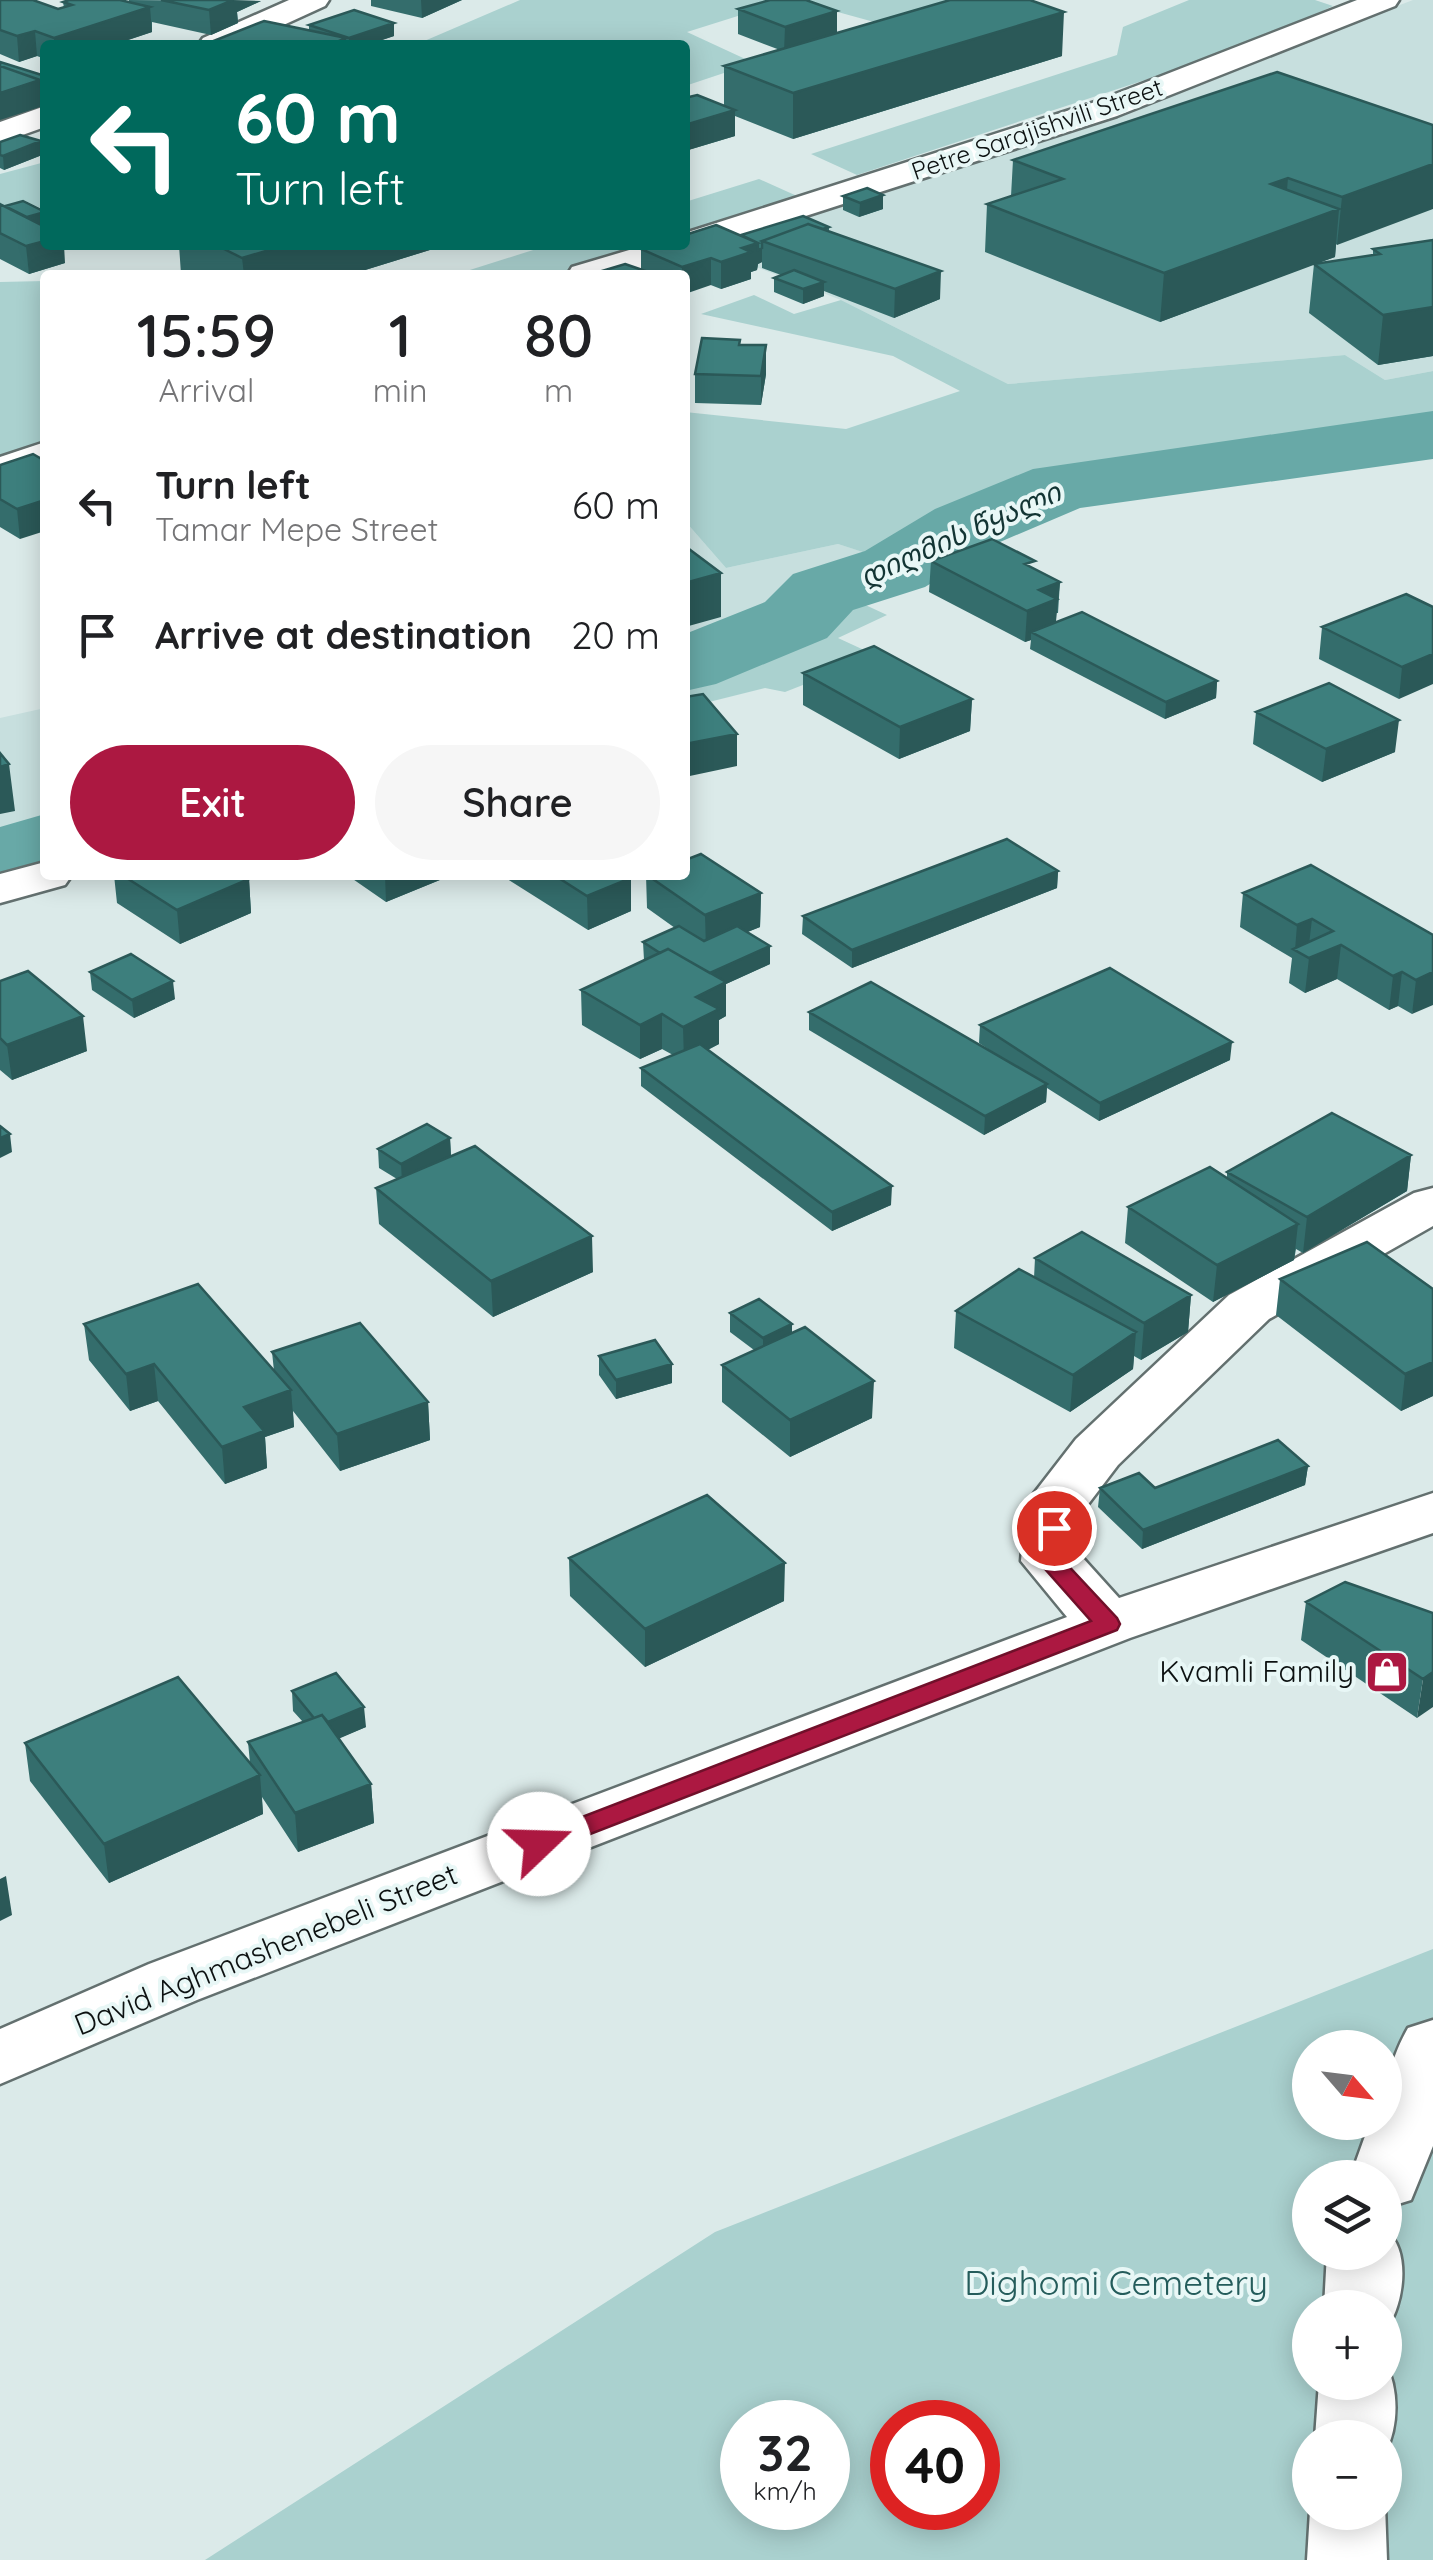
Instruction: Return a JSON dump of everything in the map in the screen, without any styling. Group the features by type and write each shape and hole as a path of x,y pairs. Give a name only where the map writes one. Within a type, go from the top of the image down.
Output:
{"street":[{"path":"225,40 314,0"},
{"name":"Petre Sarajishvili Street","path":"690,243 1106,108 1384,0"},
{"path":"0,132 40,118"},
{"name":"Petre Sarajishvili Street","path":"602,270 668,250"},
{"path":"0,470 40,456"},
{"path":"0,888 40,877"},
{"path":"1108,1624 1051,1561 1056,1505 1076,1478 1097,1452 1249,1308 1433,1204"},
{"name":"David Aghmashenebeli Street","path":"0,2058 173,1982 1108,1624 1433,1512"},
{"path":"1392,2160 1433,2046"},
{"path":"1347,2560 1349,2530"}],"shaded area":[{"path":"1413,0 1433,0 1433,371 1385,380 1345,355 1008,384 841,300 705,247 1133,107"},
{"path":"690,527 726,568 838,544 870,554 743,627 690,642"},
{"path":"40,709 40,817 0,828 0,718"}],"green space":[{"path":"520,0 789,0 687,32 754,63 690,84 690,40 427,40"},
{"path":"794,0 961,0 896,28"},
{"path":"1189,0 1315,0 1333,6 1248,46 857,175 811,154 1117,55 1123,27"},
{"path":"40,163 40,208 25,201 0,209 0,174"},
{"path":"759,179 797,196 690,230 690,200"},
{"path":"533,250 631,250 569,270 470,270"},
{"path":"40,281 40,444 0,457 0,282"},
{"path":"754,295 794,314 841,300 1008,384 1345,355 1385,380 1433,371 1433,448 1236,475 1196,490 1156,481 1076,494 984,528 896,585 859,602 887,615 838,638 877,656 785,692 765,688 690,707 690,642 743,627 869,554 838,544 726,568 690,527 690,413 846,429 960,391 893,356 701,314"},
{"path":"40,817 40,868 0,880 0,828"},
{"name":"Dighomi Cemetery","path":"1433,1949 1433,2560 205,2560 715,2232"}],"building":[{"path":"0,0 33,0 58,9 72,5 63,2 69,0 120,0 150,7 54,38 35,31 17,36 0,30"},
{"path":"161,0 233,0 209,10"},
{"path":"770,0 806,0 837,11 785,27 738,9"},
{"path":"950,0 1030,0 1064,12 793,93 724,66"},
{"path":"354,10 394,23 349,38 309,25"},
{"path":"264,21 346,38 341,40 216,40"},
{"path":"0,62 40,74 40,80 0,66"},
{"path":"0,66 40,80 0,93"},
{"path":"1277,72 1433,125 1433,164 1342,197 1288,178 1271,184 1339,209 1164,273 987,204 1063,179 1013,160"},
{"path":"697,95 735,110 690,124 690,97"},
{"path":"20,135 40,141 3,156 0,142"},
{"path":"867,188 883,195 860,203 843,196"},
{"path":"23,201 40,210 40,213 27,217 5,206"},
{"path":"0,204 40,224 40,242 26,246 0,233"},
{"path":"803,216 829,227 808,224 762,241 758,250 758,243 741,235"},
{"path":"808,224 941,271 895,289 762,241"},
{"path":"716,225 758,243 742,248 751,252 721,262 711,258 682,267 643,250 690,250 690,233"},
{"path":"1433,240 1433,307 1383,315 1314,264 1380,254 1373,249"},
{"path":"226,250 269,250 242,258"},
{"path":"625,264 642,270 605,270"},
{"path":"794,270 824,282 803,289 774,278"},
{"path":"702,338 766,345 761,376 695,374"},
{"path":"33,454 40,458 40,502 17,509 0,499 0,465"},
{"path":"992,539 1035,561 1025,564 1060,582 1039,590 1057,599 1027,611 931,561"},
{"path":"690,550 721,573 690,582"},
{"path":"1406,594 1433,607 1433,654 1402,667 1322,627"},
{"path":"1082,612 1217,681 1166,702 1031,632"},
{"path":"874,646 972,699 900,727 803,673"},
{"path":"1329,683 1399,720 1326,749 1256,712"},
{"path":"703,694 737,734 690,743 690,696"},
{"path":"0,753 9,764 0,767"},
{"path":"1007,839 1058,871 852,950 803,916"},
{"path":"701,854 761,893 705,915 654,880 690,880 690,858"},
{"path":"1311,865 1433,935 1433,972 1416,980 1402,972 1393,976 1341,945 1309,958 1293,949 1333,931 1312,919 1297,925 1243,893"},
{"path":"130,880 247,880 177,910"},
{"path":"562,880 626,880 587,896"},
{"path":"679,926 704,941 737,926 770,946 710,973 668,949 660,953 643,942"},
{"path":"668,949 726,982 696,997 719,1009 683,1027 662,1014 640,1025 581,990"},
{"path":"131,954 173,981 132,1000 90,972"},
{"path":"1110,968 1232,1042 1100,1103 980,1025"},
{"path":"28,971 83,1016 7,1045 0,1038 0,981"},
{"path":"871,982 1047,1084 985,1116 809,1012"},
{"path":"700,1044 892,1186 832,1212 641,1068"},
{"path":"1332,1113 1411,1155 1307,1217 1227,1172"},
{"path":"427,1124 450,1138 401,1164 378,1149"},
{"path":"475,1146 592,1236 491,1281 376,1188"},
{"path":"1210,1167 1298,1224 1217,1265 1128,1207"},
{"path":"1082,1232 1191,1295 1144,1323 1035,1258"},
{"path":"1367,1242 1433,1289 1433,1362 1405,1374 1280,1279"},
{"path":"1019,1269 1136,1332 1073,1375 956,1311"},
{"path":"198,1284 291,1390 244,1407 264,1431 222,1447 154,1364 126,1374 84,1324"},
{"path":"759,1299 792,1324 763,1338 730,1313"},
{"path":"360,1323 428,1402 337,1434 272,1352"},
{"path":"805,1327 874,1381 790,1420 722,1365"},
{"path":"655,1340 672,1364 616,1380 599,1356"},
{"path":"1278,1440 1308,1466 1143,1530 1100,1488 1139,1473 1155,1488"},
{"path":"707,1495 785,1563 645,1629 569,1558"},
{"path":"1345,1582 1433,1613 1433,1672 1423,1679 1306,1602"},
{"path":"336,1673 364,1707 328,1722 322,1715 314,1718 292,1691"},
{"path":"178,1677 260,1775 104,1844 25,1743"},
{"path":"322,1715 371,1784 295,1813 248,1742"}],"waterway":[{"name":"დიღმის წყალი","path":"690,663 796,620 823,592 895,569 964,527 1062,486 1433,435"},
{"name":"დიღმის წყალი","path":"0,859 40,845"}],"place":[{"name":"Kvamli Family","path":"1387,1672"}],"route":[{"path":"539,1844 1108,1624 1051,1561 1054,1528"}]}
